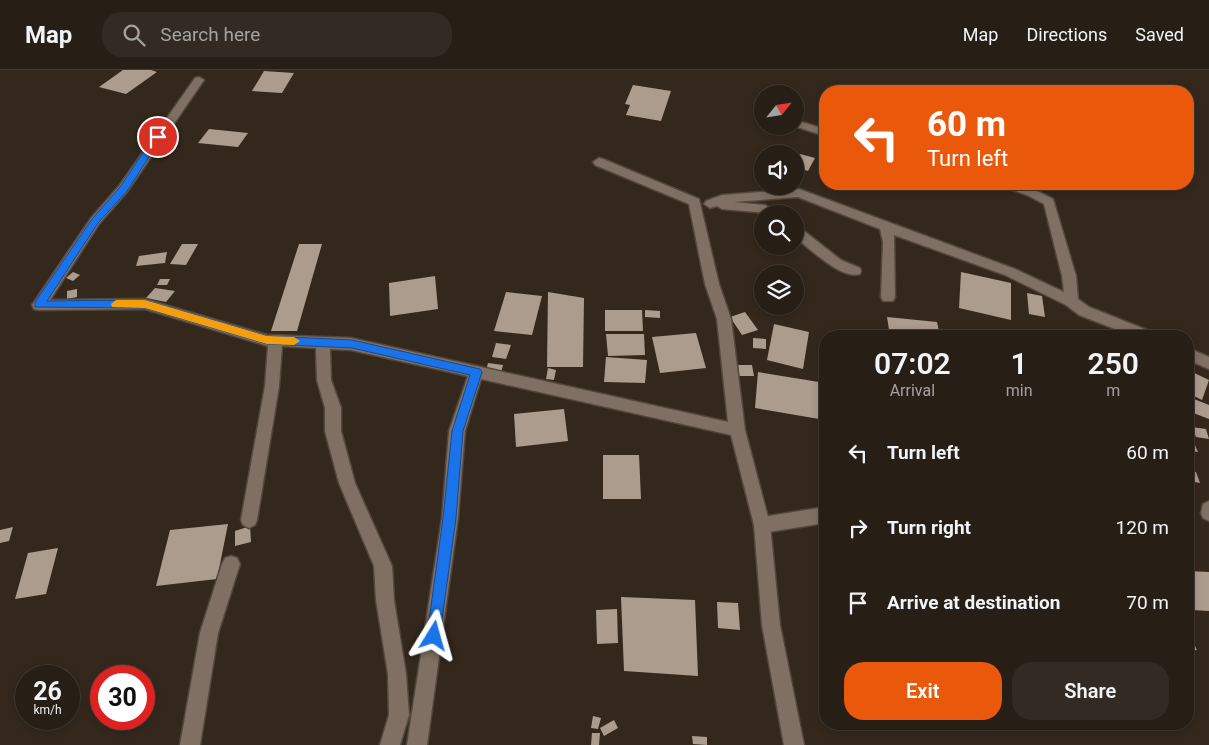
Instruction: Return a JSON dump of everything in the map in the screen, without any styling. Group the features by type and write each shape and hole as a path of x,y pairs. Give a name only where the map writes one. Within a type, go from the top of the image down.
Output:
{"street":[{"path":"198,80 123,189 95,221 39,305 145,304 267,340 352,344 737,430"},
{"path":"804,126 819,131"},
{"path":"599,162 695,202 754,208"},
{"path":"1025,190 1049,202 1069,276 1070,301"},
{"path":"710,204 722,199 799,193 885,227 1010,272 1070,301 1084,311 1132,330"},
{"path":"695,202 712,284 724,319 737,430 762,525 771,625 794,745"},
{"path":"885,227 887,228 890,242 888,297"},
{"path":"804,237 836,263 855,271"},
{"path":"249,520 272,386 275,340"},
{"path":"323,342 324,380 333,408 333,431 359,513 383,566 385,600 397,674 399,715 390,745"},
{"path":"1194,357 1209,363"},
{"path":"416,745 436,626 450,518 457,431 476,372"},
{"path":"1208,513 1209,509"},
{"path":"762,525 819,516"},
{"path":"190,745 210,633 231,564"}],"building":[{"path":"123,70 151,70 157,72 126,94 99,87"},
{"path":"264,71 294,73 282,93 252,91"},
{"path":"633,85 671,91 661,121 626,115 630,105 625,104"},
{"path":"209,129 248,133 238,147 198,143"},
{"path":"804,155 815,158 808,171 804,170"},
{"path":"182,244 198,244 186,265 170,264"},
{"path":"299,244 322,244 297,331 271,331"},
{"path":"167,252 165,263 136,266 139,256"},
{"path":"73,272 80,275 73,281 66,278"},
{"path":"961,272 1011,283 1011,320 959,308"},
{"path":"435,276 438,309 390,316 389,283"},
{"path":"160,279 170,279 167,285 157,285"},
{"path":"155,288 175,291 166,302 146,298"},
{"path":"77,289 77,297 67,299 67,291"},
{"path":"506,292 542,296 532,335 494,331"},
{"path":"548,292 584,298 583,367 547,367"},
{"path":"1027,293 1042,296 1045,317 1029,314"},
{"path":"605,310 642,310 643,331 605,331"},
{"path":"645,310 660,311 660,318 645,317"},
{"path":"745,312 758,330 742,335 730,317"},
{"path":"887,317 937,322 939,330 889,330"},
{"path":"774,324 809,332 803,369 767,360"},
{"path":"696,333 706,368 660,373 652,337"},
{"path":"606,334 644,334 645,355 608,356"},
{"path":"753,338 766,339 766,349 753,348"},
{"path":"496,343 511,345 506,359 492,357"},
{"path":"606,357 647,360 645,383 604,382"},
{"path":"488,363 503,365 501,373 486,371"},
{"path":"738,365 752,365 754,376 739,376"},
{"path":"548,368 556,370 554,380 546,379"},
{"path":"758,372 819,382 819,419 755,408"},
{"path":"1194,373 1209,380 1202,400 1194,396"},
{"path":"1194,399 1209,405 1209,419 1194,413"},
{"path":"564,409 568,441 516,447 514,414"},
{"path":"1194,427 1206,429 1209,439 1196,437"},
{"path":"1194,443 1198,452 1194,452"},
{"path":"603,455 639,455 641,499 603,499"},
{"path":"1194,472 1196,472 1200,483 1194,482"},
{"path":"228,524 217,579 156,586 170,530"},
{"path":"250,526 251,542 235,546 235,531"},
{"path":"13,527 9,541 0,543 0,530"},
{"path":"58,548 46,594 15,599 28,553"},
{"path":"1194,571 1209,572 1209,611 1194,610"},
{"path":"621,597 695,600 698,676 624,671"},
{"path":"717,602 738,603 740,630 718,628"},
{"path":"617,609 618,643 597,644 596,610"},
{"path":"593,716 601,718 598,729 591,728"},
{"path":"614,720 618,728 604,736 600,728"},
{"path":"592,733 600,733 599,745 591,745"},
{"path":"692,736 707,737 707,745 693,744"}],"slow traffic":[{"path":"116,304 145,304 267,340 294,341"}],"route":[{"path":"158,137 123,189 95,221 39,305 145,304 267,340 352,344 476,372 457,431 450,518 434,636"}]}
